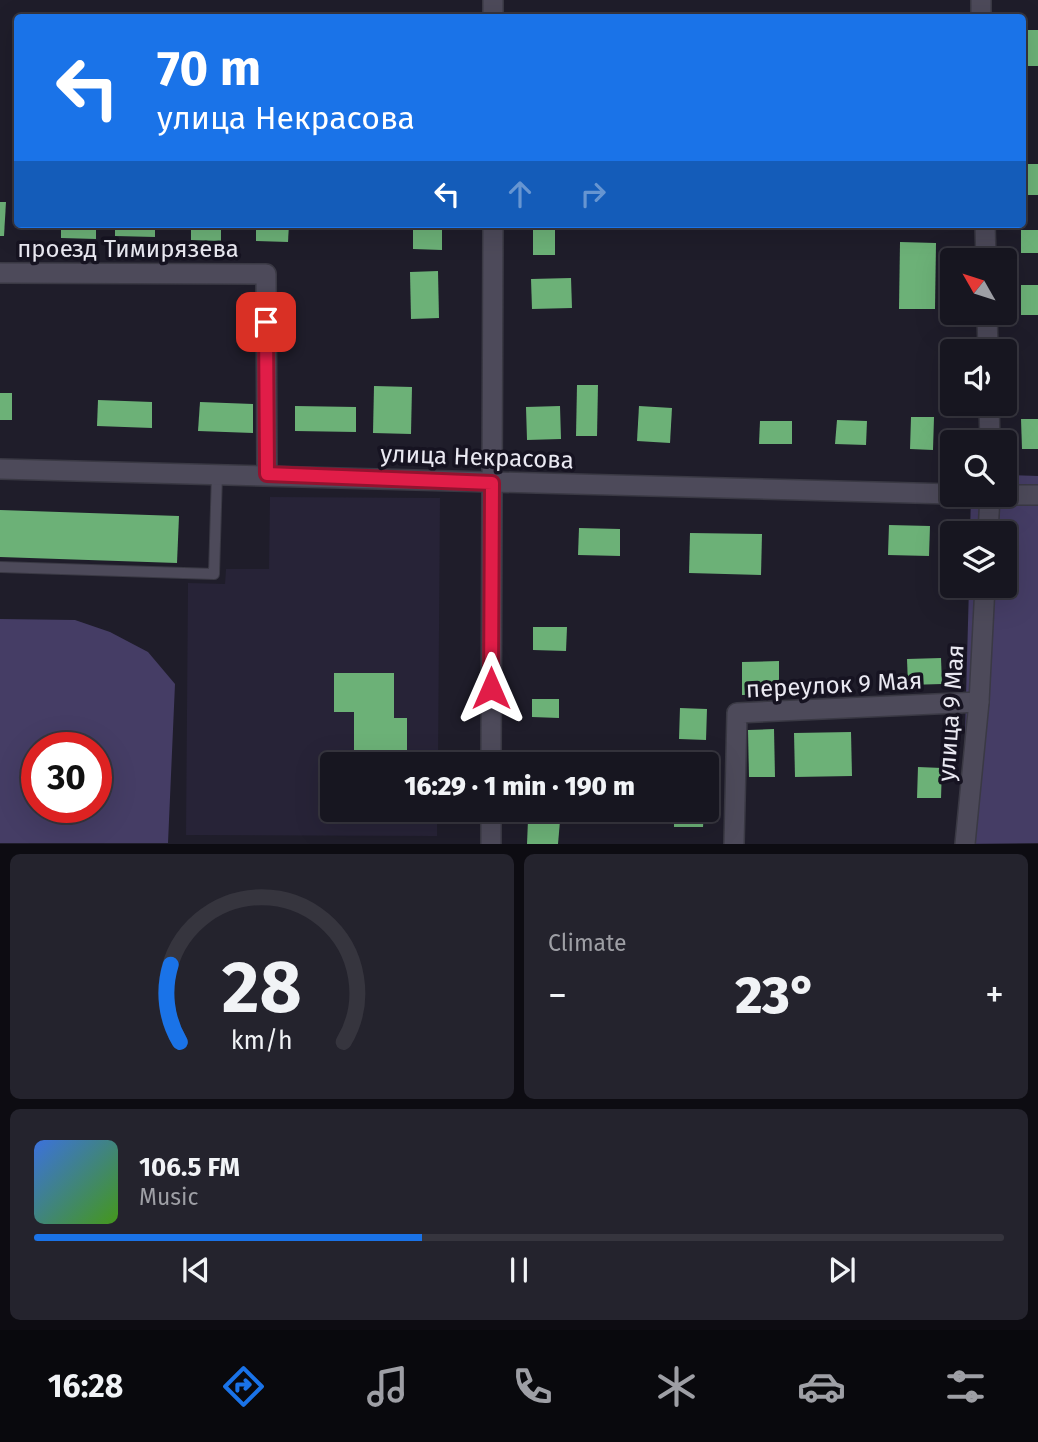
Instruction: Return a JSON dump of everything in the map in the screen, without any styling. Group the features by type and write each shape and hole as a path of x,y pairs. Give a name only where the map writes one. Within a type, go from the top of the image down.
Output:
{"street":[{"path":"491,752 493,228"},
{"path":"985,228 986,248"},
{"name":"проезд Тимирязева","path":"0,274 266,274 267,474"},
{"name":"улица Некрасова","path":"0,468 940,494"},
{"path":"1017,495 1038,495"},
{"name":"улица 9 Мая","path":"965,844 984,598"},
{"name":"переулок 9 Мая","path":"734,844 737,713 978,702"},
{"path":"491,822 491,844"}],"lane":[{"path":"0,567 214,574 217,473"}],"shaded area":[{"path":"1017,475 1038,476 1038,843 962,844 969,598 1017,598 1017,521 970,521 971,507 1017,507"},
{"path":"270,497 440,498 438,752 320,752 320,822 437,822 437,836 186,835 188,583 225,584 226,569 269,569"},
{"path":"0,619 75,620 110,632 148,652 175,684 168,843 0,843"}],"building":[{"path":"1026,30 1038,30 1038,66 1026,66"},
{"path":"1026,164 1038,164 1038,195 1026,195"},
{"path":"0,202 6,202 4,236 0,236"},
{"path":"61,228 96,228 96,239 61,238"},
{"path":"115,228 155,228 155,237 115,236"},
{"path":"191,228 221,228 221,241 191,240"},
{"path":"256,228 289,228 288,242 256,241"},
{"path":"413,228 442,228 442,250 413,249"},
{"path":"533,228 555,228 555,255 533,255"},
{"path":"1021,230 1038,230 1038,253 1021,253"},
{"path":"900,242 936,243 935,309 899,309"},
{"path":"438,271 439,318 411,319 410,272"},
{"path":"571,278 572,308 532,309 531,279"},
{"path":"1021,285 1038,285 1038,315 1021,315"},
{"path":"577,385 598,385 597,436 576,436"},
{"path":"374,386 412,387 411,434 373,433"},
{"path":"0,393 12,393 12,420 0,420"},
{"path":"98,400 152,402 152,428 97,426"},
{"path":"200,402 253,404 253,433 198,431"},
{"path":"295,406 356,407 356,432 295,431"},
{"path":"560,406 561,439 527,440 526,407"},
{"path":"639,406 672,408 670,443 637,441"},
{"path":"911,417 934,417 933,450 910,449"},
{"path":"1021,419 1038,419 1038,449 1022,449"},
{"path":"837,420 867,421 866,445 835,444"},
{"path":"760,421 792,421 792,444 759,444"},
{"path":"0,510 179,516 177,563 0,557"},
{"path":"889,525 930,526 929,556 888,555"},
{"path":"579,528 620,529 620,556 578,555"},
{"path":"690,533 762,534 761,575 689,573"},
{"path":"533,627 567,627 566,651 533,650"},
{"path":"941,658 942,684 908,685 907,659"},
{"path":"779,661 779,694 742,695 742,662"},
{"path":"334,673 394,673 394,718 407,718 407,752 354,752 354,712 334,712"},
{"path":"532,699 559,699 559,718 532,717"},
{"path":"680,708 707,709 706,740 679,739"},
{"path":"774,729 775,777 749,777 748,730"},
{"path":"851,732 852,776 795,777 794,733"},
{"path":"918,767 942,768 941,798 917,798"},
{"path":"528,822 560,822 558,844 527,844"},
{"path":"674,822 703,822 703,827 674,827"}],"route":[{"path":"266,322 267,474 492,483 491,688"}]}
